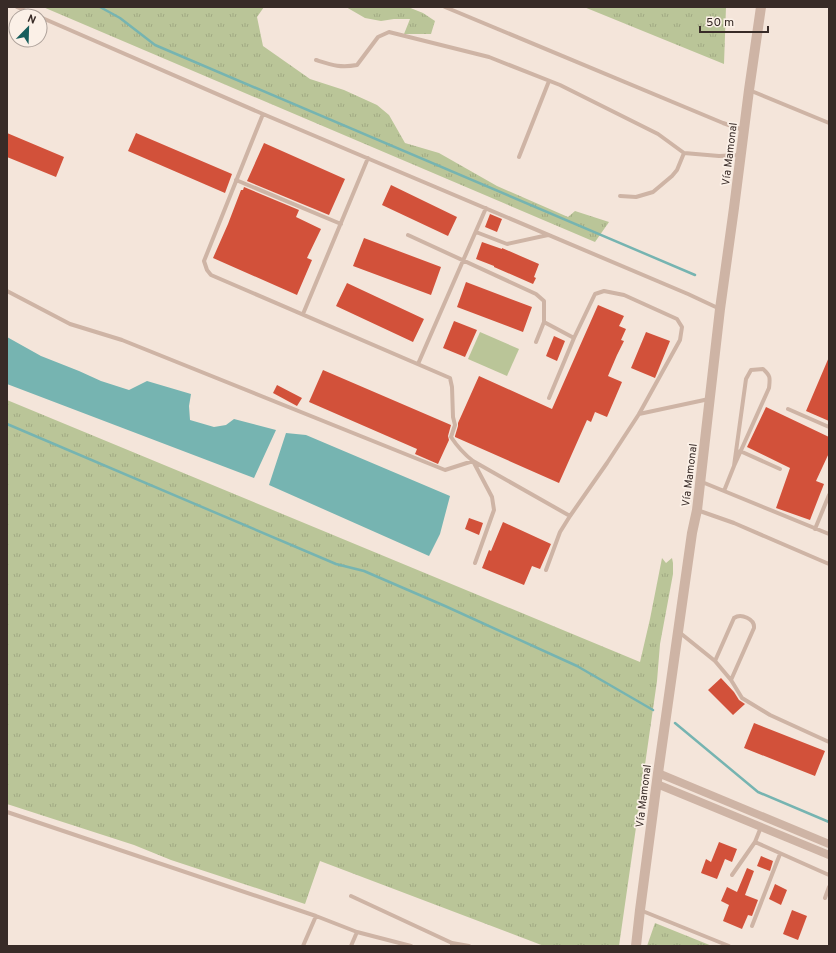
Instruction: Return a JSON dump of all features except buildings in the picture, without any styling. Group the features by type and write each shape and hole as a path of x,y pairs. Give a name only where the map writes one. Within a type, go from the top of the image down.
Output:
{"street":[{"name":"Vía Mamonal","path":"636,946 658,773 700,482 720,309 761,7"},
{"path":"658,773 829,844"},
{"path":"657,784 829,855"}],"lane":[{"path":"445,7 744,131"},
{"path":"48,21 720,309"},
{"path":"316,60 333,66 347,67 357,65 378,36 389,32 489,58 560,85 658,134 684,153 719,156 740,155"},
{"path":"518,157 549,81"},
{"path":"749,90 829,123"},
{"path":"263,114 204,261 207,270 211,275 450,379 454,403 453,417 455,425 451,436 455,444 473,461 570,516"},
{"path":"620,196 636,197 653,192 677,170 684,153"},
{"path":"303,314 368,158"},
{"path":"236,180 341,224"},
{"path":"418,364 486,208"},
{"path":"476,232 507,244 549,235"},
{"path":"408,235 536,294 544,301 544,322 536,342"},
{"path":"7,291 70,324 122,340 445,470 473,461"},
{"path":"546,570 560,532 639,414 680,340 682,327 677,319 624,295 604,292 595,294 574,338 549,398"},
{"path":"544,322 574,338"},
{"path":"724,491 734,466 740,451 769,388 769,373 763,368 751,370 746,379 734,466"},
{"path":"639,414 710,399"},
{"path":"788,409 829,427"},
{"path":"740,451 780,469"},
{"path":"473,461 492,497 494,510 475,563"},
{"path":"700,482 829,534"},
{"path":"815,529 829,495"},
{"path":"696,510 734,523 829,564"},
{"path":"715,661 734,618 741,616 753,621 755,625 754,628 731,680"},
{"path":"678,632 715,661 731,680 742,698 770,715 829,742"},
{"path":"7,812 316,916 357,932 411,946"},
{"path":"732,875 755,842 762,827"},
{"path":"755,842 829,875"},
{"path":"752,926 780,854"},
{"path":"826,898 829,887"},
{"path":"351,896 452,945 469,946"},
{"path":"640,910 729,946"},
{"path":"303,946 316,916"},
{"path":"351,946 357,932"}],"green space":[{"path":"43,7 264,7 257,17 263,46 310,79 344,90 377,105 389,115 405,143 439,153 497,186 568,217 575,211 609,222 595,242"},
{"path":"346,7 408,7 423,13 435,21 431,34 404,34 410,19 381,21 365,18"},
{"path":"584,7 726,7 724,64"},
{"path":"480,332 519,349 507,376 468,359"},
{"path":"7,400 640,662 662,558 666,563 672,558 673,574 660,644 657,681 619,946 544,946 320,861 305,904 171,860 134,845 7,804"},
{"path":"655,923 712,946 647,946"}],"water":[{"path":"7,337 41,356 101,381 129,390 147,381 191,394 189,406 190,420 214,427 226,425 234,419 276,430 254,478 7,384"},
{"path":"286,433 306,435 450,496 440,534 429,556 269,485"}],"waterway":[{"path":"100,7 120,18 155,45 695,275"},
{"path":"7,424 336,564 364,571 445,606 577,666 653,710"},
{"path":"675,723 758,792 829,822"}]}
